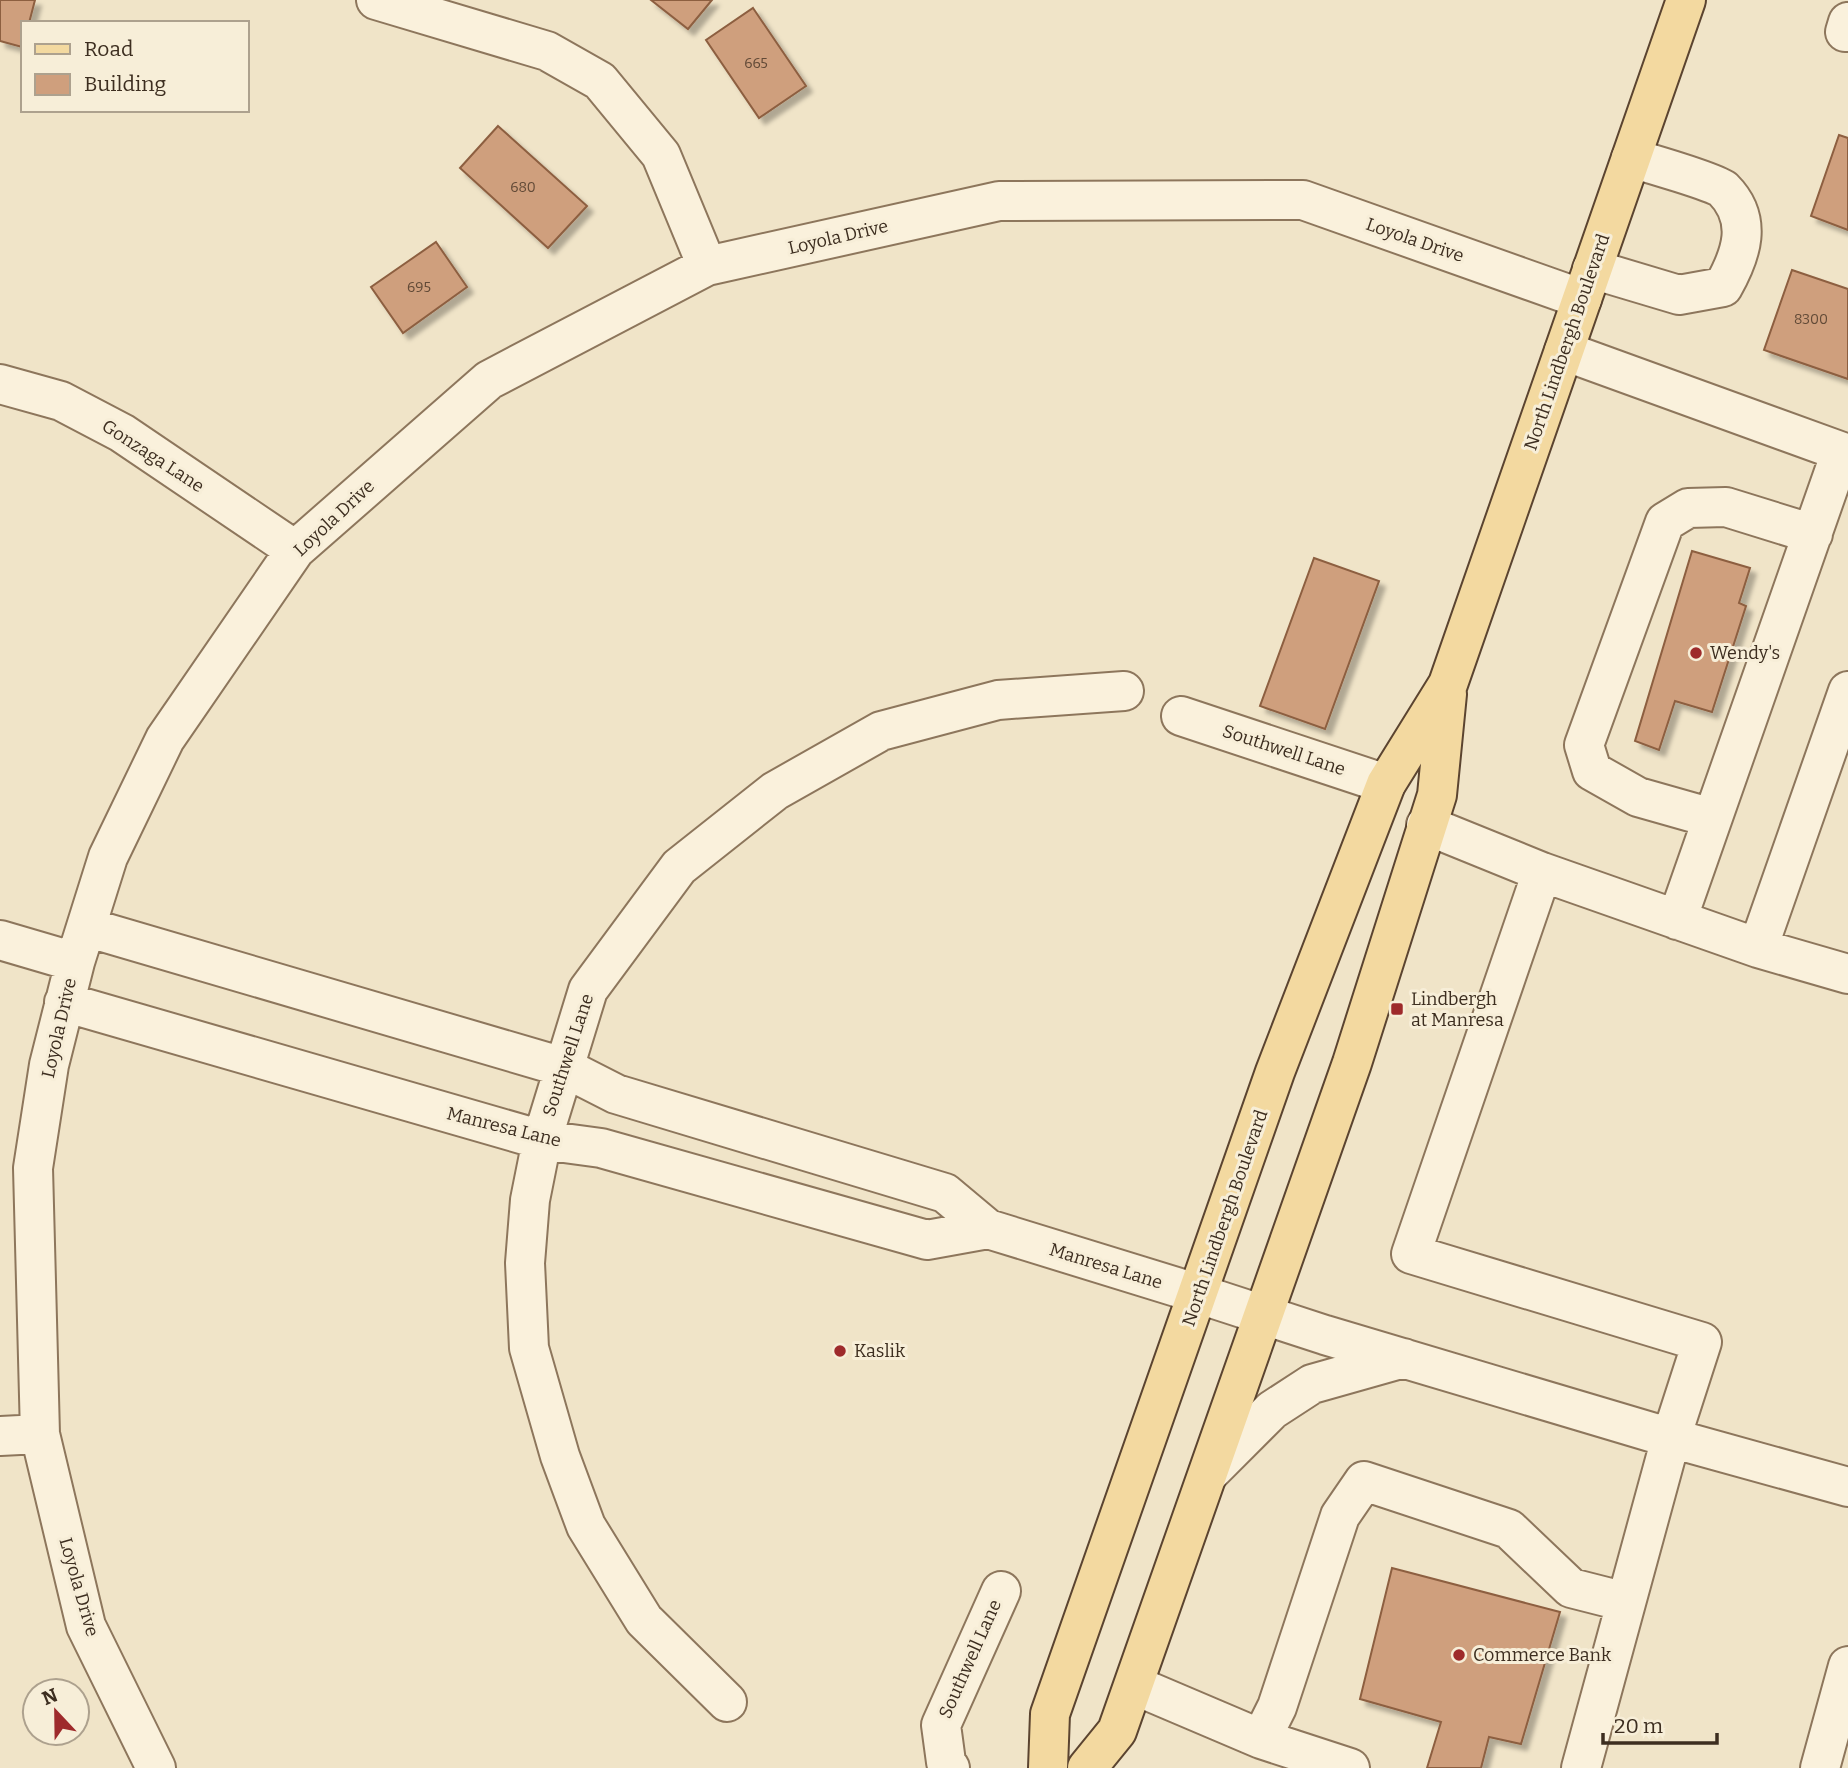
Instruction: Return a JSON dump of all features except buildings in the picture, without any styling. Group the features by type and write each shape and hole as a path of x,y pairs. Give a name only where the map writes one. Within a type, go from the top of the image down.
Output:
{"main road":[{"name":"North Lindbergh Boulevard","path":"1048,1768 1050,1714 1275,1072 1386,784 1448,684 1686,0"},
{"name":"North Lindbergh Boulevard","path":"1087,1768 1117,1731 1352,1063 1437,796 1448,684"}],"street":[{"path":"376,0 547,51 600,81 661,155 707,267"},
{"path":"1848,22 1845,32 1848,33"},
{"name":"Loyola Drive","path":"156,1768 86,1626 40,1434 33,1168 48,1065 80,945 108,857 165,739 295,550 489,380 707,267 999,201 1303,200 1587,284 1679,296 1723,287 1738,261 1743,232 1736,208 1721,187 1631,158"},
{"path":"1564,351 1844,453 1677,920"},
{"name":"Gonzaga Lane","path":"0,384 61,401 122,433 295,550"},
{"path":"1712,818 1638,797 1592,771 1584,745 1665,522 1688,508 1726,507 1813,534"},
{"name":"Southwell Lane","path":"727,1702 644,1620 586,1526 560,1455 529,1348 525,1263 530,1200 541,1140 588,990 678,867 775,791 881,731 998,700 1124,691"},
{"path":"1758,948 1848,691"},
{"name":"Southwell Lane","path":"1181,716 1386,784"},
{"path":"1426,825 1542,872 1677,920 1758,948 1848,974"},
{"path":"1542,872 1411,1254 1702,1342 1671,1438 1581,1768"},
{"name":"Manresa Lane","path":"0,940 80,945 563,1067 616,1094 945,1193 988,1229 1671,1438 1848,1487"},
{"name":"Manresa Lane","path":"64,1002 541,1140 601,1148 927,1240 988,1229"},
{"path":"778,1197 793,1146"},
{"path":"1209,1473 1272,1410 1312,1384 1405,1357"},
{"path":"0,1436 40,1434"},
{"path":"1261,1739 1278,1707 1340,1516 1364,1481 1509,1529 1571,1588 1626,1602"},
{"name":"Southwell Lane","path":"950,1768 946,1762 941,1725 1001,1591"},
{"path":"1820,1768 1848,1666"},
{"path":"1133,1685 1261,1739 1350,1768"}],"place":[{"name":"Wendy's","path":"1696,653"},
{"name":"Lindbergh at Manresa","path":"1397,1009"},
{"name":"Kaslik","path":"840,1351"},
{"name":"Commerce Bank","path":"1459,1655"}]}
